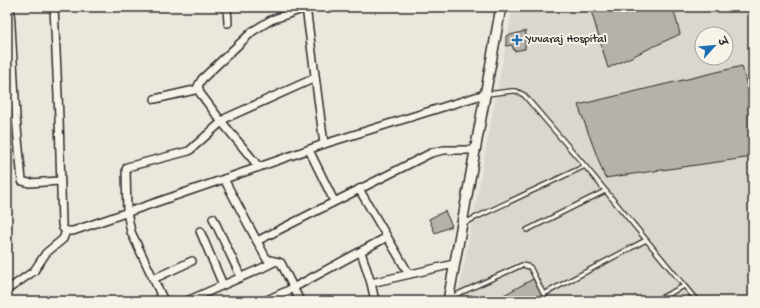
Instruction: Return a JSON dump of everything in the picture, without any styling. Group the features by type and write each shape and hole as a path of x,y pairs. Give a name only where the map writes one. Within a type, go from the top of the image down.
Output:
{"street":[{"path":"10,7 16,117 22,180 29,183 60,181"},
{"path":"54,7 62,224 66,231"},
{"path":"227,7 228,23"},
{"path":"260,167 221,121 198,86 202,79 252,31 274,18 307,7 324,144"},
{"path":"448,300 501,7"},
{"path":"164,301 131,232 127,212 126,170 128,167 132,164 189,151 221,121 315,78"},
{"path":"155,99 199,89"},
{"path":"66,231 73,231 324,144 486,94"},
{"path":"309,150 334,201"},
{"path":"256,241 431,153 444,150 475,150"},
{"path":"224,179 266,258 270,261 278,261 281,263 300,301"},
{"path":"359,189 409,274"},
{"path":"213,218 241,277"},
{"path":"7,290 34,271 46,253 63,239 66,231"},
{"path":"200,231 223,285"},
{"path":"266,301 387,237"},
{"path":"361,252 375,301"},
{"path":"154,279 192,261"},
{"path":"187,301 274,262"},
{"path":"371,283 454,264"}],"lane":[{"path":"486,94 516,91 524,95 585,166 696,301"},
{"path":"461,225 585,166"},
{"path":"527,230 605,191"},
{"path":"544,294 646,240"},
{"path":"448,300 522,265 530,267 547,301"},
{"path":"655,301 684,286"}],"shaded area":[{"path":"513,7 753,7 753,301 457,301"}],"building":[{"path":"590,7 600,7 602,12 639,7 673,7 680,34 608,68"},
{"path":"526,31 525,49 514,51 512,45 506,46 506,36"},
{"path":"742,66 753,111 753,157 605,178 578,105"},
{"path":"445,211 452,226 435,233 429,219"},
{"path":"533,279 545,301 493,301"},
{"path":"472,295 470,301 462,301 463,298"}],"place":[{"name":"Yuvaraj Hospital","path":"517,40"}]}
